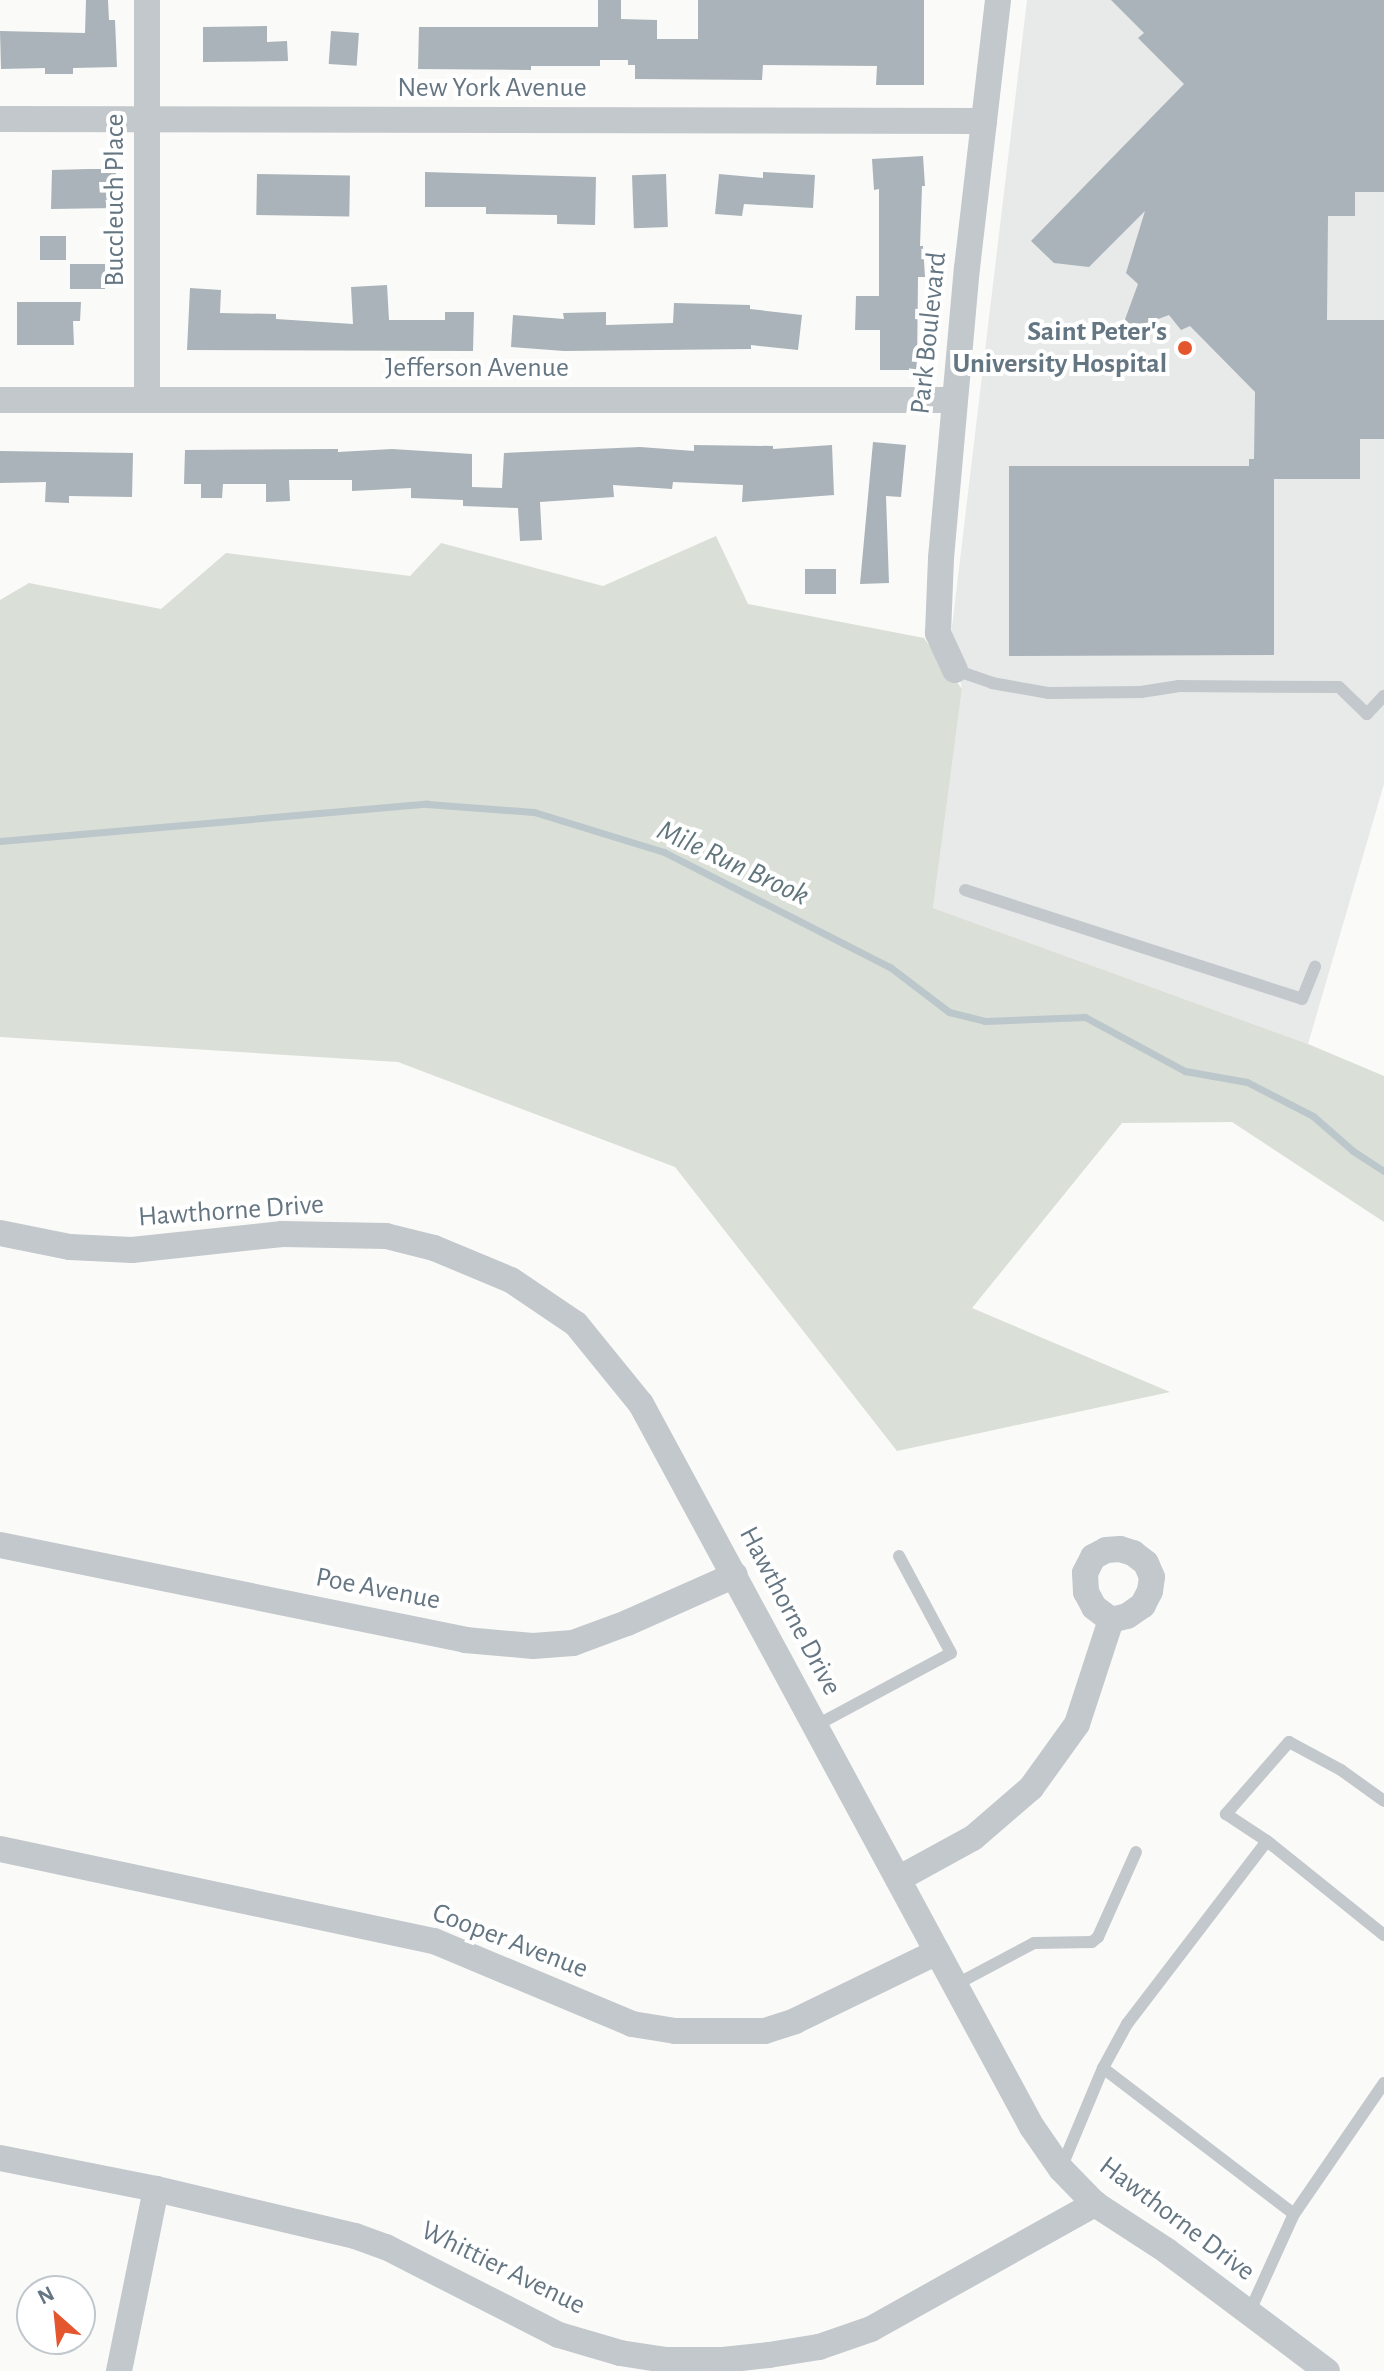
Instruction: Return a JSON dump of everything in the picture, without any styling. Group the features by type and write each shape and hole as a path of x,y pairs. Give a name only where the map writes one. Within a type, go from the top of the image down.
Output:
{"street":[{"name":"Buccleuch Place","path":"147,0 147,400"},
{"name":"Park Boulevard","path":"955,670 938,633 954,400 998,0"},
{"name":"New York Avenue","path":"0,119 984,121"},
{"name":"Jefferson Avenue","path":"0,400 954,400"},
{"name":"Hawthorne Drive","path":"0,1233 70,1247 132,1250 282,1234 386,1236 434,1248 511,1280 576,1324 641,1404 1032,2127 1061,2169 1095,2204 1167,2251 1327,2371"},
{"name":"Poe Avenue","path":"0,1545 465,1640 533,1646 586,1638 735,1575"},
{"path":"898,1879 973,1838 1031,1788 1077,1724 1111,1620"},
{"name":"Cooper Avenue","path":"0,1849 434,1941 632,2024 675,2031 765,2031 795,2021 937,1952"},
{"name":"Whittier Avenue","path":"0,2158 156,2189 355,2236 386,2247 559,2335 620,2353 770,2363 871,2329 1095,2204"},
{"path":"119,2371 156,2189"}],"lane":[{"path":"955,670 992,683 1049,693 1141,692 1178,686 1339,687 1367,714 1384,696"},
{"path":"965,890 1302,999 1315,967"},
{"path":"815,1726 951,1653 899,1556"},
{"path":"1384,1801 1341,1770 1289,1742 1226,1814 1267,1841 1384,1935"},
{"path":"1061,2169 1103,2068 1127,2024 1267,1841"},
{"path":"955,1985 1034,1943 1092,1942 1098,1937 1136,1852"},
{"path":"1103,2068 1294,2214"},
{"path":"1249,2313 1294,2214 1384,2083"}],"shaded area":[{"name":"Saint Peter's University Hospital","path":"1027,0 1384,0 1384,784 1308,1044 933,908 962,689 951,635"},
{"path":"716,536 748,604 924,638 962,689 933,908 1308,1044 1384,1076 1384,1222 1232,1122 1122,1123 972,1308 1170,1392 897,1451 675,1167 398,1062 0,1037 0,600 29,583 161,609 226,553 410,576 441,543 603,586"}],"building":[{"path":"86,0 108,0 109,20 115,20 117,67 73,68 73,74 45,74 45,68 1,69 0,31 85,33"},
{"path":"598,0 621,0 621,19 657,20 657,39 698,39 698,0 924,0 924,85 876,85 877,66 763,65 762,80 635,79 635,65 628,65 628,60 600,60 600,66 531,66 531,70 418,69 419,27 598,27"},
{"path":"1111,0 1384,0 1384,192 1355,192 1355,216 1328,216 1327,320 1384,320 1384,439 1360,439 1360,479 1274,479 1274,655 1009,656 1009,466 1249,466 1249,459 1254,459 1255,392 1190,326 1181,330 1169,315 1120,333 1138,284 1126,273 1145,211 1089,267 1054,263 1031,241 1184,84 1138,38 1144,33"},
{"path":"267,26 267,42 287,41 288,61 203,62 203,27"},
{"path":"331,31 359,33 357,66 329,64"},
{"path":"923,156 925,186 922,186 920,246 923,246 925,277 918,277 917,370 880,370 880,330 855,330 856,296 879,296 879,189 874,190 872,159"},
{"path":"116,169 116,208 51,209 52,170"},
{"path":"425,172 596,177 595,225 557,224 557,215 486,214 486,207 425,207"},
{"path":"763,172 815,175 813,208 744,204 742,216 715,214 719,174 763,178"},
{"path":"257,174 350,176 349,217 256,215"},
{"path":"666,174 668,227 634,228 632,175"},
{"path":"40,236 66,236 66,260 40,260"},
{"path":"70,264 105,264 105,289 70,289"},
{"path":"387,285 389,320 445,320 445,312 474,312 473,351 187,350 190,288 221,290 220,313 276,314 276,319 353,324 351,287"},
{"path":"17,302 81,302 80,321 73,321 74,345 17,345"},
{"path":"674,303 750,305 750,309 802,315 798,350 751,345 751,349 564,351 511,347 513,315 564,319 563,313 606,312 606,325 673,323"},
{"path":"873,442 906,445 901,497 886,496 889,583 860,584"},
{"path":"694,445 773,446 773,449 832,445 834,495 742,502 743,485 673,482 672,489 613,485 614,497 540,502 542,540 520,541 518,508 463,506 463,500 411,498 411,488 352,491 352,480 289,480 290,501 266,502 266,484 223,484 222,498 201,498 201,484 184,484 185,450 338,449 338,452 392,449 472,454 472,487 502,488 504,453 640,447 694,451"},
{"path":"0,451 133,453 132,497 69,496 69,503 45,502 46,482 0,483"},
{"path":"805,569 836,569 836,594 805,594"}],"waterway":[{"name":"Mile Run Brook","path":"0,841 427,804 534,812 664,852 890,967 949,1012 985,1021 1085,1017 1185,1071 1247,1082 1313,1116 1353,1151 1384,1171"}],"place":[{"name":"Saint Peter's University Hospital","path":"1185,348"}]}
